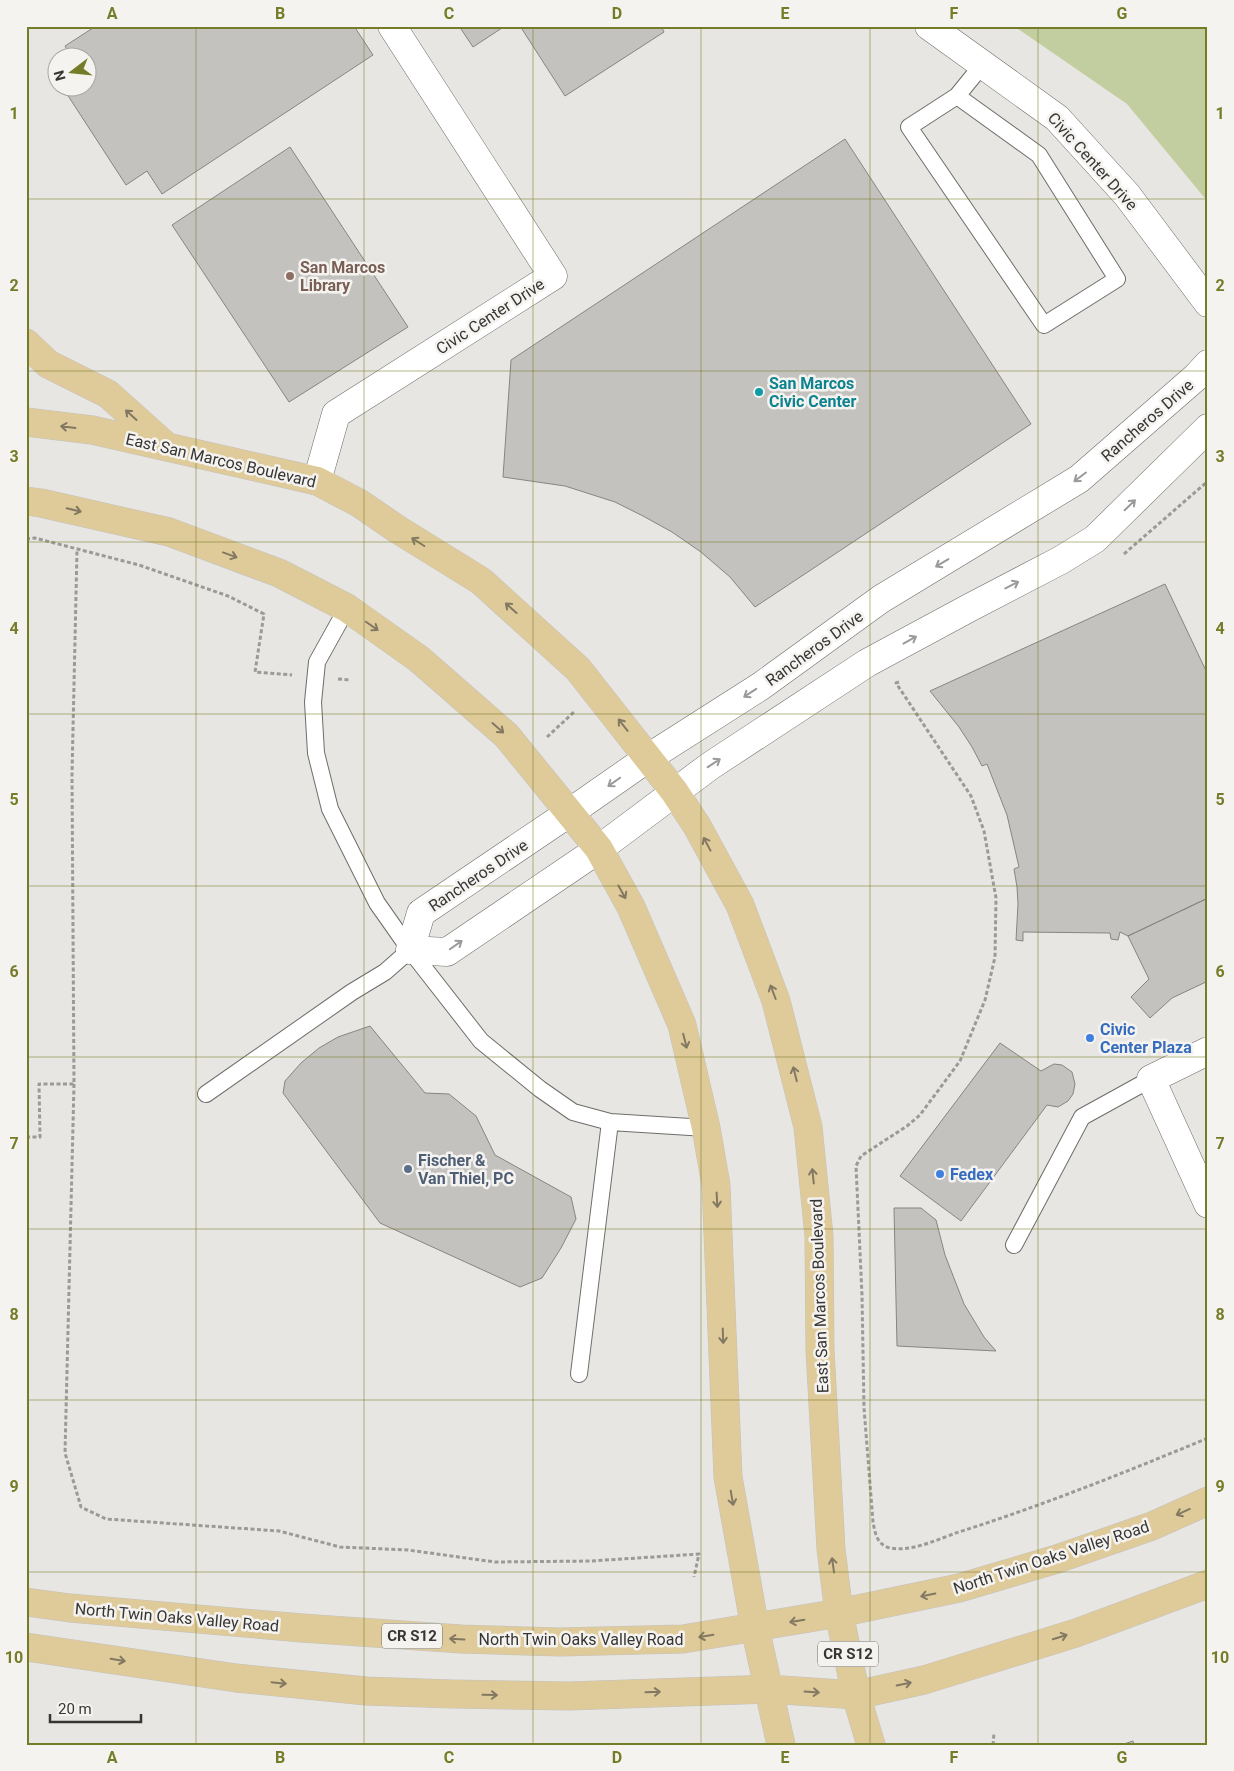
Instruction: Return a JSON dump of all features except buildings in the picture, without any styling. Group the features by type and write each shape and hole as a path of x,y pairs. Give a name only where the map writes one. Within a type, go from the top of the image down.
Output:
{"main road":[{"path":"26,343 48,364 108,394 167,447"},
{"name":"East San Marcos Boulevard","path":"26,422 92,430 317,481 359,503 481,581 578,669 674,791 697,826 740,904 776,1001 808,1127 819,1236 820,1350 830,1538 839,1613"},
{"path":"26,501 42,502 169,532 279,573 347,608 419,659 506,735 599,849 631,908 682,1026 706,1128 716,1185 728,1477 755,1628 781,1745"},
{"name":"North Twin Oaks Valley Road","path":"26,1602 70,1608 302,1628 480,1640 560,1642 683,1639 839,1613 959,1588 1057,1559 1152,1526 1208,1501"},
{"path":"26,1647 236,1678 366,1691 569,1696 768,1689 856,1695 924,1680 1076,1632 1208,1584"},
{"name":"CR S12","path":"839,1613 856,1695 871,1745"}],"street":[{"name":"Civic Center Drive","path":"317,481 336,414 553,276 392,26"},
{"name":"Civic Center Drive","path":"929,26 1057,118 1127,195 1208,303"},
{"name":"Rancheros Drive","path":"410,950 421,913 648,758 761,686 881,599 1079,479 1196,377 1208,364"},
{"path":"410,950 447,952 599,849 674,791 710,766 867,663 1061,560 1095,539 1208,428"},
{"path":"1208,1051 1151,1079 1208,1204"}],"lane":[{"path":"957,96 1039,155 1117,280 1044,325 909,127 957,96 983,64"},
{"path":"347,608 317,662 313,702 316,753 330,809 377,903 410,950 480,1041 540,1089 573,1112 610,1122 706,1128"},
{"path":"206,1094 352,992 385,972 410,950"},
{"path":"1014,1246 1082,1117 1151,1079"},
{"path":"579,1374 610,1122"}],"path":[{"path":"1122,556 1208,481"},
{"path":"26,539 35,538 148,568 228,596 264,614 255,672 350,680"},
{"path":"77,550 72,774 74,1084 65,1453 81,1507 106,1519 279,1531 340,1547 408,1550 495,1562 591,1561 699,1554 694,1577"},
{"path":"905,678 896,683 971,796 984,831 996,898 995,957 985,1000 960,1061 920,1115 907,1126 861,1156 856,1166 862,1296 864,1408 873,1522 877,1539 887,1548 904,1550 1088,1487 1208,1438"},
{"path":"547,737 579,708"},
{"path":"26,1137 40,1137 39,1084 74,1084"},
{"path":"993,1745 994,1733"}],"green space":[{"path":"1014,26 1208,26 1208,202 1127,104"}],"place":[{"name":"San Marcos Library","path":"290,276"},
{"name":"San Marcos Civic Center","path":"759,392"},
{"name":"Civic Center Plaza","path":"1090,1038"},
{"name":"Fischer & Van Thiel, PC","path":"408,1169"},
{"name":"Fedex","path":"940,1174"}]}
